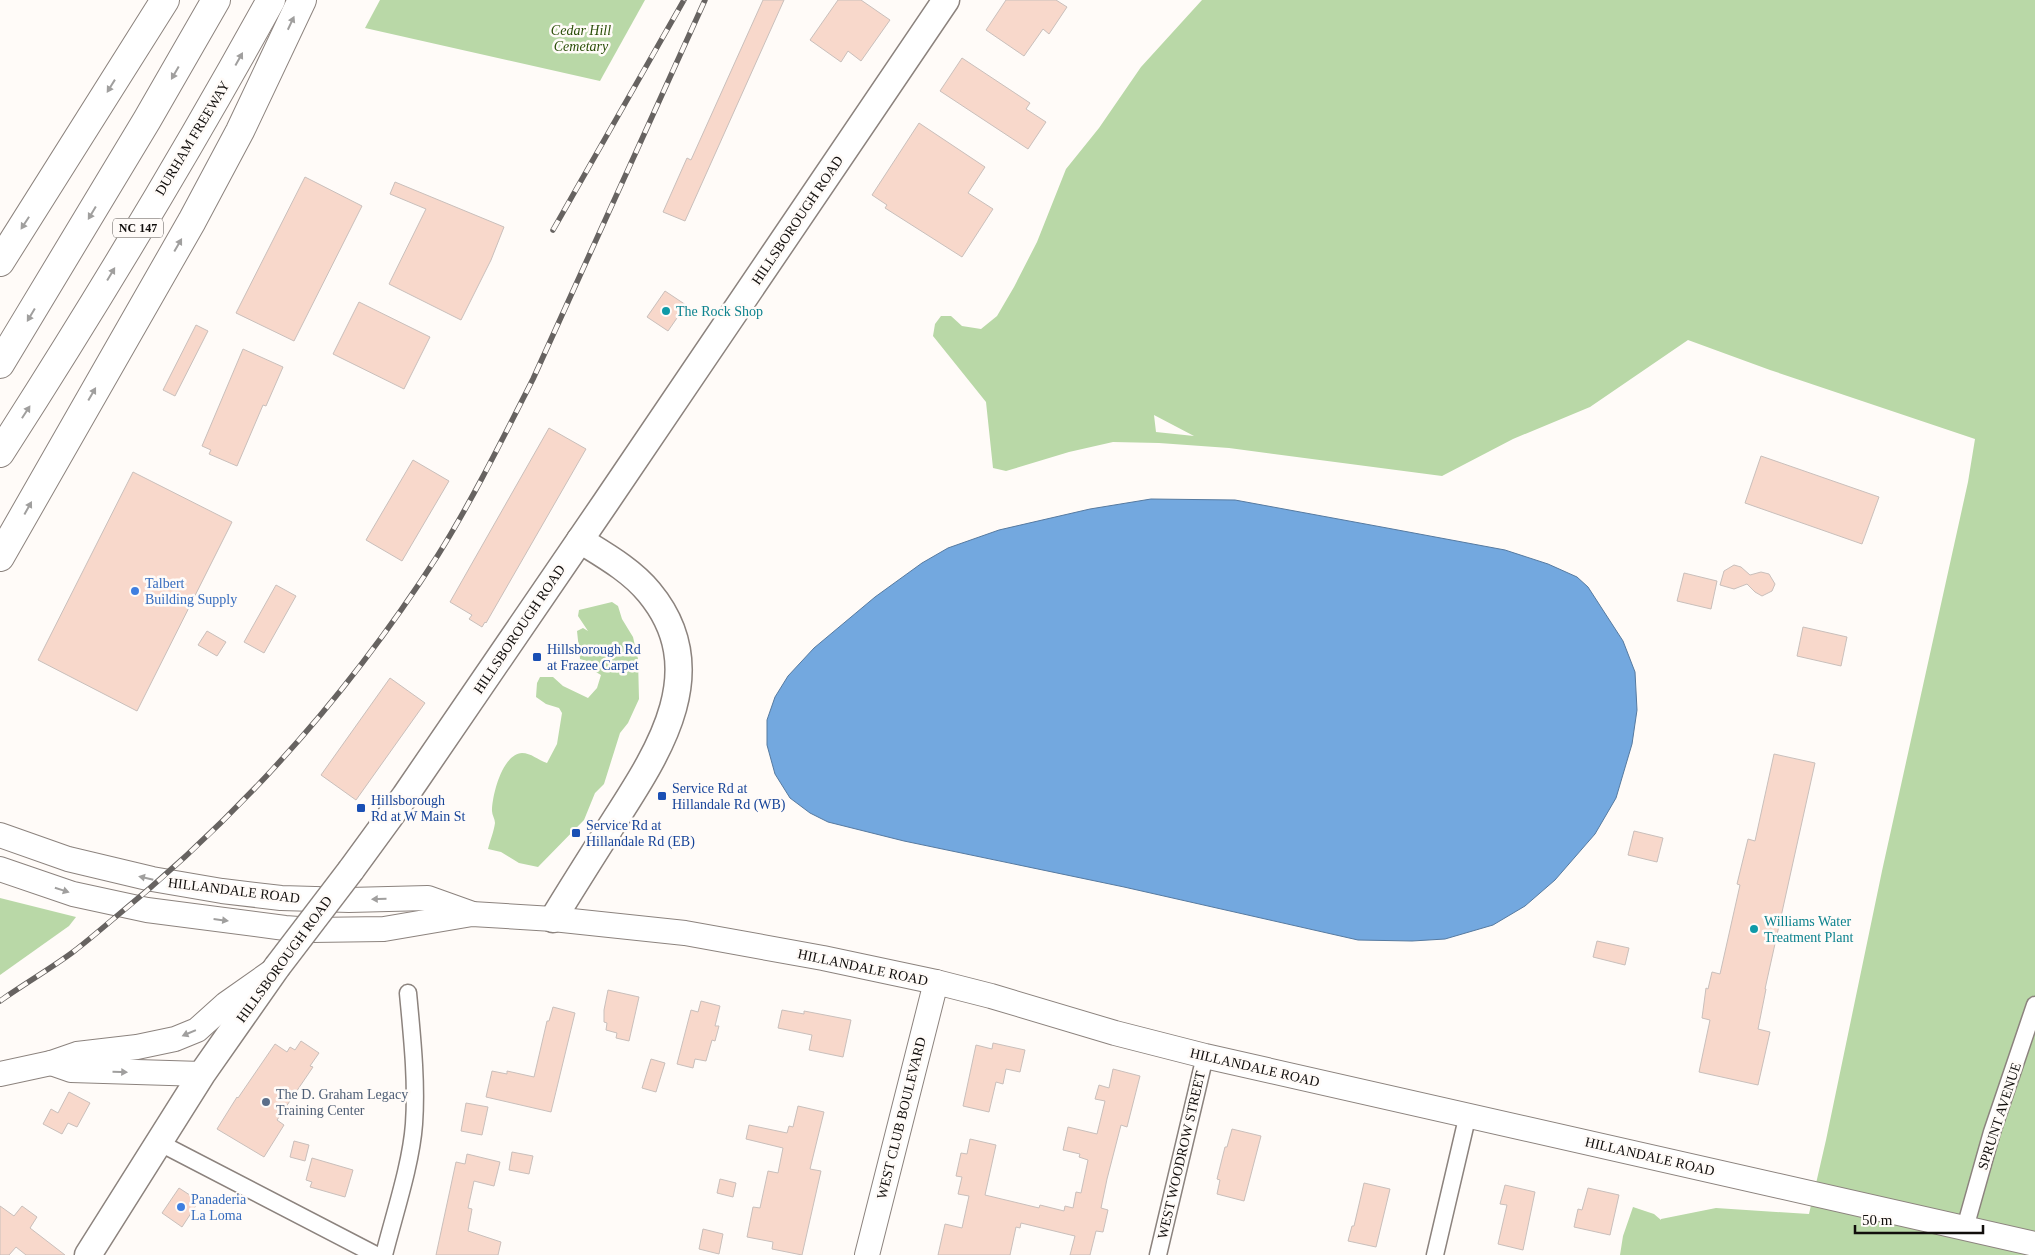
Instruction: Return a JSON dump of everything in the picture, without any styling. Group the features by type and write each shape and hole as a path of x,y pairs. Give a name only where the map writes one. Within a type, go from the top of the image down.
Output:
{"highway":[{"path":"0,262 165,0"},
{"path":"0,364 142,129 216,0"},
{"name":"DURHAM FREEWAY","path":"0,453 213,105 271,0"},
{"path":"1,557 192,221 240,131 302,0"}],"main road":[{"name":"HILLSBOROUGH ROAD","path":"88,1255 202,1074 277,967 405,796 946,0"},
{"path":"553,919 643,777 660,746 675,707 679,680 678,657 671,630 656,601 624,569 580,540"},
{"name":"HILLANDALE ROAD","path":"0,835 68,859 152,879 222,891 281,898 349,900 428,898 472,914"},
{"name":"HILLANDALE ROAD","path":"0,869 73,894 147,910 285,928 312,930 384,929 472,914 553,919 680,932 719,938 936,982 991,996 1115,1033 1205,1056 1468,1114 2035,1244"},
{"path":"0,1074 51,1063 77,1054 137,1047 175,1040 197,1030 226,1004 277,967"},
{"name":"WEST CLUB BOULEVARD","path":"867,1255 936,982"},
{"path":"51,1063 71,1070 202,1074"}],"street":[{"path":"384,1255 405,1172 414,1124 412,1031 408,994"},
{"name":"SPRUNT AVENUE","path":"1965,1228 1992,1132 2035,1005"},
{"name":"WEST WOODROW STREET","path":"1158,1255 1205,1056"},
{"path":"1435,1255 1468,1114"},
{"path":"158,1142 376,1255"}],"green space":[{"name":"Cedar Hill Cemetary","path":"380,0 645,0 600,81 365,28"},
{"path":"1202,0 2035,0 2035,1255 1620,1255 1623,1236 1633,1207 1654,1214 1661,1220 1716,1208 1809,1214 1968,482 1975,439 1770,370 1688,340 1590,407 1513,439 1442,476 1229,448 1113,442 1069,452 1006,471 993,468 986,402 933,336 935,324 941,316 951,316 962,326 981,329 997,316 1037,242 1066,169 1099,128 1141,67","holes":["1154,415 1194,436 1156,432"]},
{"path":"612,602 618,606 622,619 633,637 638,659 639,699 628,723 620,733 604,784 595,793 584,820 538,867 519,863 501,852 488,849 495,823 492,804 496,786 504,768 515,755 528,754 547,763 557,744 562,713 559,708 546,704 536,697 537,683 540,677 553,677 563,686 588,698 597,688 601,675 589,668 587,661 580,659 577,631 583,628 588,631 578,616 579,610"},
{"path":"0,898 76,917 69,926 0,975"}],"water":[{"path":"1151,499 1235,500 1505,550 1548,564 1577,577 1588,587 1623,641 1635,672 1637,710 1632,744 1616,798 1595,834 1555,880 1525,906 1493,925 1445,939 1412,941 1358,940 1124,887 904,841 828,822 810,813 790,798 775,774 767,745 767,720 775,697 788,676 814,648 875,597 922,563 948,548 999,530 1090,509"}],"building":[{"path":"763,0 784,0 685,221 663,212 687,158 691,160"},
{"path":"838,0 861,0 890,20 861,61 848,51 841,62 810,40"},
{"path":"1006,0 1056,0 1067,7 1049,34 1043,29 1024,56 986,30"},
{"path":"962,58 1030,103 1026,109 1046,122 1028,149 940,91"},
{"path":"919,123 985,167 968,193 993,209 962,257 885,208 887,205 872,195"},
{"path":"305,177 362,206 294,341 236,313"},
{"path":"395,182 504,227 491,260 461,320 389,284 426,209 390,194"},
{"name":"The Rock Shop","path":"665,291 686,305 668,331 647,317"},
{"path":"359,302 430,337 404,389 333,354"},
{"path":"196,325 208,331 175,396 163,390"},
{"path":"243,349 283,367 266,406 263,405 237,466 209,454 211,450 202,446"},
{"path":"549,428 586,449 482,627 469,619 472,615 450,602"},
{"path":"1761,456 1879,497 1862,544 1745,503"},
{"path":"413,460 449,481 402,561 366,540"},
{"name":"Talbert Building Supply","path":"133,472 232,522 137,711 38,660"},
{"path":"1734,565 1741,567 1750,575 1761,572 1769,574 1775,584 1772,591 1762,596 1747,584 1734,589 1720,585 1724,571"},
{"path":"1684,573 1717,581 1711,609 1677,601"},
{"path":"276,585 296,596 264,653 244,642"},
{"path":"1803,627 1847,637 1841,666 1797,656"},
{"path":"207,631 226,642 217,656 198,645"},
{"path":"390,678 425,703 356,800 321,775"},
{"name":"Williams Water Treatment Plant","path":"1774,754 1815,763 1765,989 1758,1029 1770,1032 1758,1085 1699,1072 1710,1020 1702,1018 1706,988 1708,989 1712,972 1720,974 1740,885 1737,884 1748,839 1755,841"},
{"path":"1634,831 1663,838 1657,862 1628,855"},
{"path":"1597,941 1629,948 1625,965 1593,957"},
{"path":"608,990 639,997 629,1041 616,1038 617,1033 606,1030 607,1023 604,1022 604,1010"},
{"path":"701,1001 720,1006 715,1026 719,1026 715,1041 712,1040 706,1061 695,1059 693,1068 677,1064 691,1010 698,1012"},
{"path":"553,1007 575,1013 551,1112 486,1097 492,1071 507,1074 507,1071 534,1077 547,1021 549,1021"},
{"path":"782,1010 804,1014 804,1011 851,1020 843,1057 809,1050 812,1035 778,1028"},
{"path":"301,1041 319,1053 310,1066 313,1067 277,1120 284,1125 264,1157 217,1129 237,1097 275,1044 287,1052 290,1047 295,1050"},
{"path":"993,1043 1025,1050 1020,1072 1006,1069 1003,1084 996,1082 989,1112 963,1106 976,1045 992,1049"},
{"path":"651,1059 665,1063 656,1092 642,1088"},
{"path":"1113,1069 1140,1076 1127,1127 1121,1125 1107,1179 1101,1208 1108,1210 1103,1232 1096,1231 1090,1255 1070,1255 1075,1236 1021,1223 1020,1228 1016,1227 1010,1255 938,1255 945,1224 962,1228 969,1196 958,1194 962,1177 956,1176 961,1153 967,1154 970,1139 996,1145 985,1195 1039,1208 1040,1205 1064,1211 1065,1206 1073,1208 1076,1192 1081,1193 1088,1160 1079,1157 1080,1154 1063,1150 1068,1127 1097,1134 1105,1101 1095,1099 1099,1085 1109,1088"},
{"path":"69,1092 90,1103 77,1127 68,1123 62,1134 43,1124 51,1109 58,1113"},
{"path":"466,1103 488,1107 482,1135 461,1131"},
{"path":"798,1106 824,1112 810,1169 821,1171 802,1255 772,1249 773,1242 747,1237 753,1207 760,1208 768,1171 778,1173 783,1148 746,1139 749,1125 787,1133 789,1126 793,1127"},
{"path":"1232,1129 1261,1136 1244,1201 1217,1194 1220,1180 1217,1179 1225,1147 1227,1147"},
{"path":"294,1141 309,1145 305,1161 290,1157"},
{"path":"512,1152 533,1156 529,1174 509,1170"},
{"path":"467,1154 500,1162 494,1186 474,1181 468,1208 472,1209 468,1231 501,1242 498,1255 436,1255 456,1162 465,1164"},
{"path":"312,1158 353,1170 345,1197 310,1187 312,1182 306,1180"},
{"path":"720,1179 736,1183 733,1197 717,1193"},
{"path":"1364,1183 1390,1189 1376,1247 1348,1241 1352,1226 1354,1226"},
{"path":"1505,1185 1535,1192 1523,1250 1498,1244 1507,1205 1500,1204"},
{"name":"Panaderia La Loma","path":"179,1188 199,1201 182,1227 162,1213"},
{"path":"1588,1188 1619,1195 1610,1235 1574,1227 1578,1209 1582,1210"},
{"path":"0,1206 14,1216 22,1206 37,1217 30,1228 65,1255 26,1255 16,1247 9,1255 0,1255"},
{"path":"703,1229 723,1234 719,1254 699,1249"}],"railway":[{"path":"553,230 684,0"},
{"path":"0,1001 78,948 159,880 204,839 290,751 368,656 404,606 438,555 463,512 533,379 705,0"}],"place":[{"name":"The Rock Shop","path":"666,311"},
{"name":"Talbert Building Supply","path":"135,591"},
{"name":"Hillsborough Rd at Frazee Carpet","path":"537,657"},
{"name":"Service Rd at Hillandale Rd (WB)","path":"662,796"},
{"name":"Hillsborough Rd at W Main St","path":"361,808"},
{"name":"Service Rd at Hillandale Rd (EB)","path":"576,833"},
{"name":"Williams Water Treatment Plant","path":"1754,929"},
{"name":"The D. Graham Legacy Training Center","path":"266,1102"},
{"name":"Panaderia La Loma","path":"181,1207"}]}
